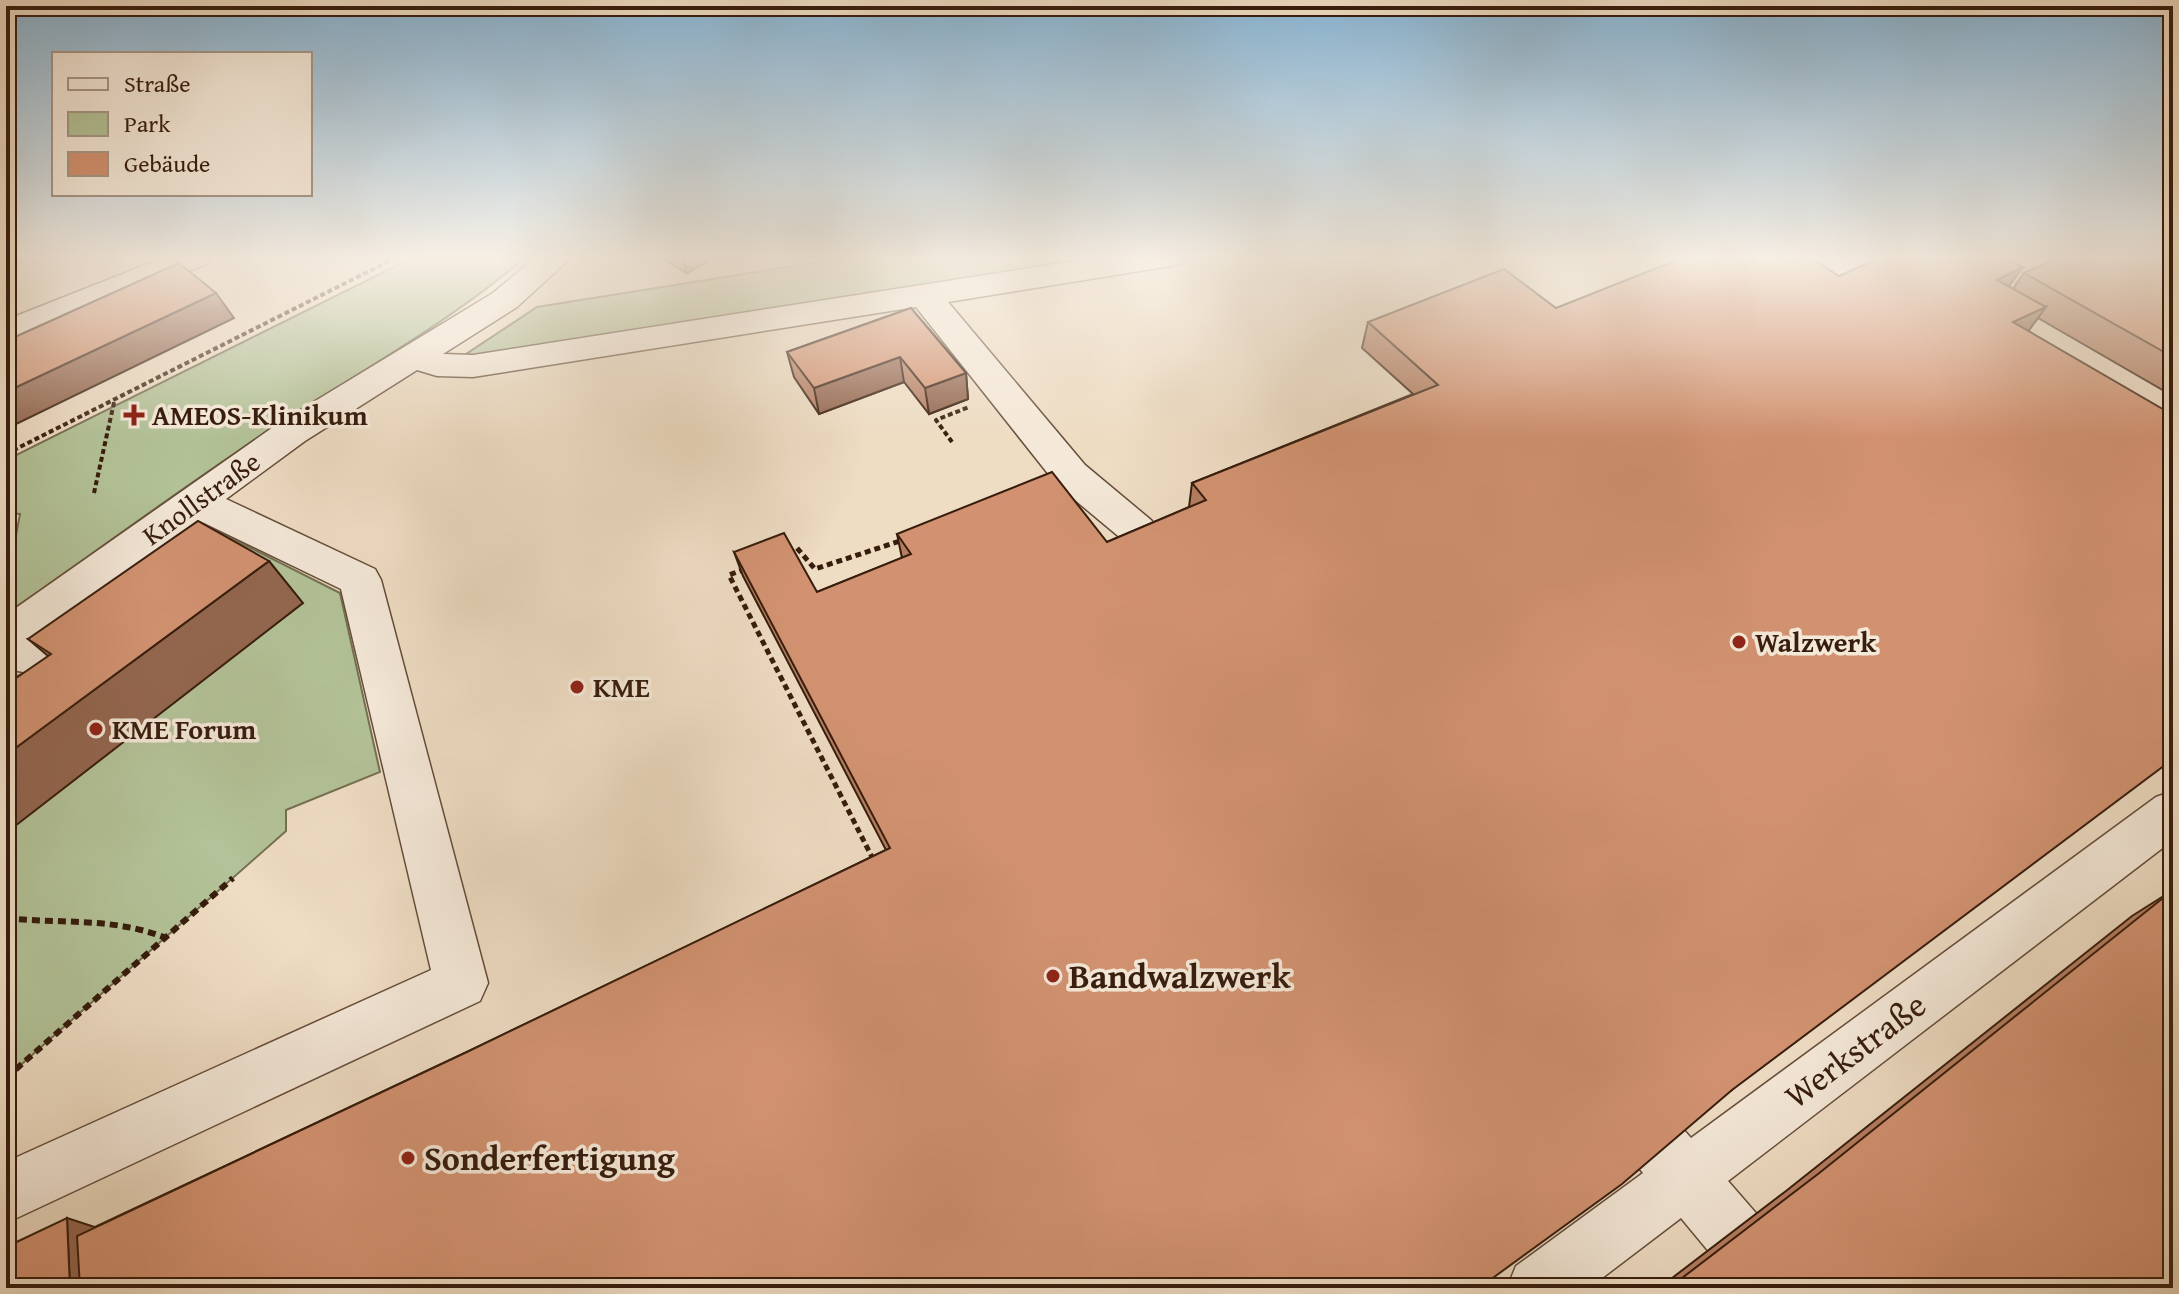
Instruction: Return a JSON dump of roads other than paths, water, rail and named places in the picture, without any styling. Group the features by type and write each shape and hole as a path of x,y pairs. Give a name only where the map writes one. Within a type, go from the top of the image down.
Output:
{"street":[{"path":"6,333 47,316"},
{"path":"6,362 107,316"},
{"name":"Knollstraße","path":"6,638 292,432 477,316"},
{"path":"412,355 437,365 473,366 793,316"},
{"path":"942,316 1071,475 1137,530 1199,604"},
{"path":"6,1193 461,983 360,580 196,502"},
{"path":"128,552 153,568 161,581"},
{"path":"6,651 22,658 75,651 106,642 135,623"},
{"name":"Werkstraße","path":"1538,1288 2173,812"},
{"path":"1592,1067 1780,1288"}],"place":[{"name":"AMEOS-Klinikum","path":"134,415"},
{"name":"Walzwerk","path":"1739,642"},
{"name":"KME","path":"577,687"},
{"name":"KME Forum","path":"96,729"},
{"name":"Bandwalzwerk","path":"1053,976"},
{"name":"Sonderfertigung","path":"408,1158"}]}
